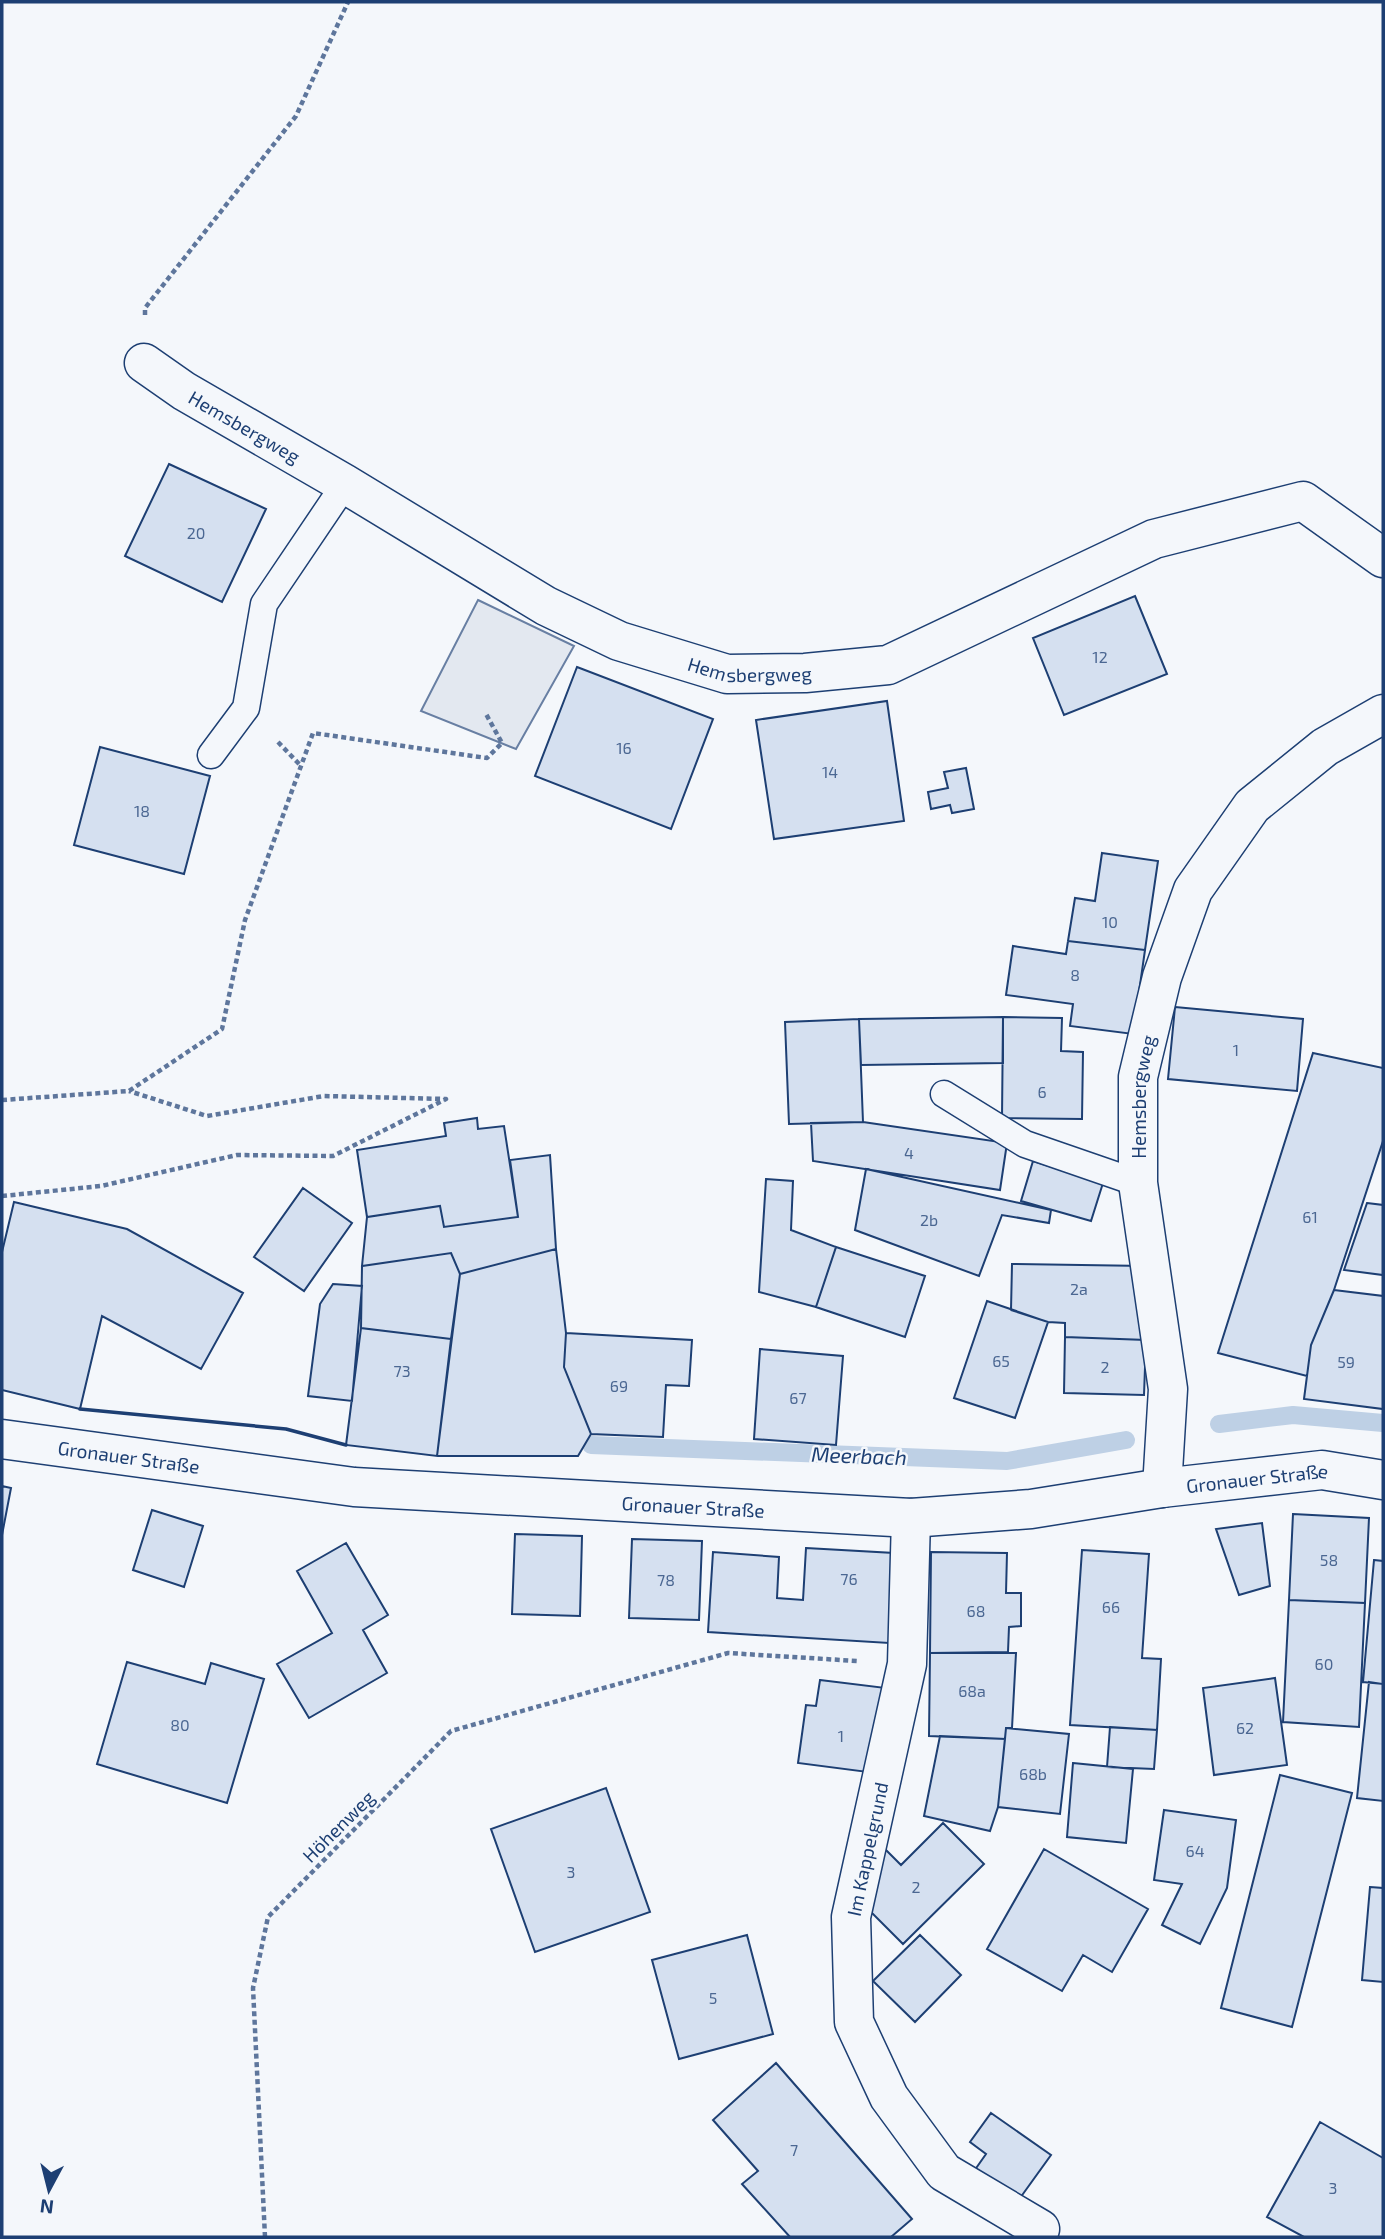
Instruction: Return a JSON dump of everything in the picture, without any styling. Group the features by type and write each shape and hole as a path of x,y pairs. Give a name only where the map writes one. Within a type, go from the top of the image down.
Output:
{"street":[{"name":"Hemsbergweg","path":"144,363 184,391 345,484 546,606 619,641 727,674 805,673 888,665 1154,539 1303,501 1383,558"},
{"name":"Hemsbergweg","path":"1162,1488 1168,1389 1138,1183 1138,1077 1162,977 1193,890 1252,806 1325,747 1383,714"},
{"name":"Gronauer Straße","path":"2,1439 354,1487 911,1518 1031,1509 1162,1488 1322,1470 1383,1480"},
{"name":"Im Kappelgrund","path":"911,1518 907,1664 851,1917 854,2022 889,2097 944,2172 1040,2229"}],"lane":[{"path":"211,755 246,708 264,604 345,484"},
{"path":"944,1094 1025,1144 1138,1183"}],"path":[{"path":"144,363 145,308 296,116 348,2"},
{"path":"129,1091 222,1029 244,920 313,733 486,758 502,743 486,714"},
{"path":"2,1100 129,1091 206,1116 324,1096 446,1099 333,1156 237,1155 101,1186 2,1196"},
{"name":"Höhenweg","path":"265,2237 253,1988 268,1917 451,1731 729,1653 907,1664"}],"shaded area":[{"path":"478,600 574,646 516,749 421,711"}],"building":[{"path":"169,464 266,509 222,602 125,556"},
{"path":"1135,596 1167,674 1064,715 1033,638"},
{"path":"577,667 713,719 671,829 535,776"},
{"path":"887,701 904,821 774,839 756,720"},
{"path":"100,747 210,776 184,874 74,845"},
{"path":"966,768 974,809 952,813 950,805 931,809 928,792 948,788 944,772"},
{"path":"1102,853 1158,861 1145,950 1068,941 1075,898 1095,901"},
{"path":"1068,941 1145,950 1133,1034 1070,1026 1073,1004 1006,995 1013,946 1066,954"},
{"path":"1175,1007 1303,1019 1297,1091 1168,1079"},
{"path":"1003,1017 1062,1018 1061,1051 1083,1052 1082,1119 1002,1118"},
{"path":"1003,1017 1003,1063 861,1065 859,1019"},
{"path":"859,1019 863,1122 789,1124 785,1022"},
{"path":"1313,1053 1383,1068 1383,1141 1334,1290 1311,1345 1307,1376 1218,1353"},
{"path":"477,1118 478,1129 504,1126 518,1217 444,1227 440,1206 367,1217 357,1150 446,1136 444,1123"},
{"path":"863,1122 1007,1143 1000,1190 813,1161 811,1123"},
{"path":"550,1155 556,1249 460,1274 451,1253 362,1266 367,1217 440,1206 444,1227 518,1217 510,1160"},
{"path":"1033,1161 1103,1183 1091,1221 1021,1201"},
{"path":"866,1169 1051,1210 1049,1223 1002,1215 979,1276 855,1230"},
{"path":"766,1179 793,1181 791,1230 836,1247 816,1307 759,1292"},
{"path":"303,1188 352,1223 304,1291 254,1257"},
{"path":"14,1202 127,1229 243,1293 201,1369 102,1316 80,1409 2,1390 2,1252"},
{"path":"1367,1203 1383,1205 1383,1275 1344,1270"},
{"path":"836,1247 925,1276 905,1337 816,1307"},
{"path":"556,1249 566,1333 564,1367 591,1434 578,1456 437,1456 460,1274"},
{"path":"451,1253 460,1274 451,1339 361,1328 362,1266"},
{"path":"1012,1264 1146,1266 1146,1340 1065,1337 1065,1323 1048,1322 1011,1310"},
{"path":"333,1284 362,1286 352,1401 308,1396 320,1304"},
{"path":"1334,1290 1383,1296 1383,1409 1304,1399 1311,1345"},
{"path":"987,1301 1048,1322 1015,1418 954,1398"},
{"path":"361,1328 451,1339 437,1456 346,1445"},
{"path":"566,1333 692,1340 689,1386 666,1385 663,1437 591,1434 564,1367"},
{"path":"1065,1337 1146,1340 1144,1395 1064,1393"},
{"path":"760,1349 843,1356 836,1445 754,1439"},
{"path":"2,1486 11,1488 2,1535"},
{"path":"152,1510 203,1526 184,1587 133,1570"},
{"path":"1293,1514 1369,1518 1365,1603 1289,1600"},
{"path":"1262,1523 1270,1586 1239,1595 1216,1529"},
{"path":"515,1534 582,1536 580,1616 512,1614"},
{"path":"632,1539 702,1541 699,1620 629,1618"},
{"path":"346,1543 388,1615 363,1630 387,1673 309,1718 277,1664 332,1633 297,1571"},
{"path":"806,1548 894,1553 889,1643 708,1632 713,1552 779,1557 777,1598 803,1600"},
{"path":"1082,1550 1149,1554 1142,1658 1161,1659 1157,1730 1070,1725"},
{"path":"931,1552 1007,1553 1006,1593 1021,1593 1021,1626 1009,1627 1008,1652 930,1653"},
{"path":"1374,1560 1383,1561 1383,1684 1363,1682"},
{"path":"1289,1600 1365,1603 1359,1727 1283,1722"},
{"path":"930,1653 1016,1653 1012,1728 1006,1728 1005,1739 929,1736"},
{"path":"127,1662 205,1684 211,1663 264,1679 227,1803 97,1764"},
{"path":"1275,1678 1287,1765 1214,1775 1203,1688"},
{"path":"820,1680 886,1688 875,1773 798,1763 806,1705 816,1706"},
{"path":"1369,1682 1383,1684 1383,1801 1357,1798"},
{"path":"1110,1727 1157,1730 1154,1769 1107,1767"},
{"path":"1006,1728 1069,1734 1060,1814 998,1807"},
{"path":"940,1736 1005,1739 998,1807 990,1831 924,1816"},
{"path":"1073,1763 1133,1769 1126,1843 1067,1837"},
{"path":"1280,1775 1352,1793 1292,2027 1221,2008"},
{"path":"606,1788 650,1912 535,1952 491,1829"},
{"path":"1164,1810 1236,1820 1227,1888 1200,1944 1162,1925 1182,1884 1154,1880"},
{"path":"943,1823 984,1864 903,1944 865,1906 881,1845 901,1865"},
{"path":"1044,1849 1148,1909 1112,1972 1083,1955 1062,1991 987,1949"},
{"path":"1370,1887 1383,1888 1383,1982 1362,1980"},
{"path":"747,1935 773,2034 679,2059 652,1960"},
{"path":"920,1935 961,1975 915,2022 873,1981"},
{"path":"776,2063 912,2219 891,2237 790,2237 742,2184 758,2171 713,2120"},
{"path":"991,2113 1051,2155 1015,2205 972,2174 986,2154 970,2142"},
{"path":"1320,2122 1383,2158 1383,2237 1304,2237 1267,2217"}],"waterway":[{"name":"Meerbach","path":"1219,1424 1293,1415 1383,1423"},
{"name":"Meerbach","path":"591,1445 1007,1461 1126,1440"}],"wall":[{"path":"80,1409 286,1429 346,1445"}]}
